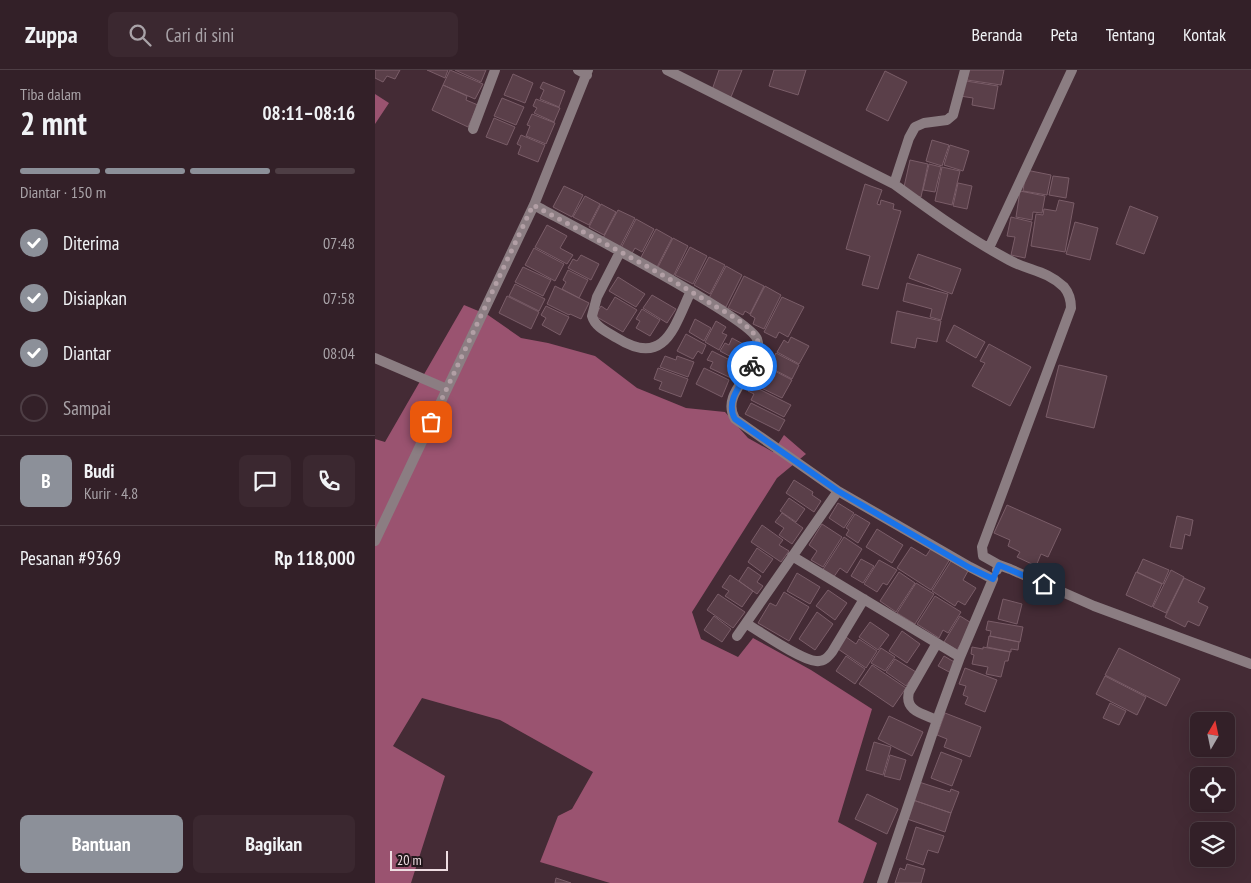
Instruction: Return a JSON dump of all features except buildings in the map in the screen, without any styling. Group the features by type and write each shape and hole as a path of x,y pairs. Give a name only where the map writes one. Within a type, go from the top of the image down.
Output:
{"street":[{"path":"473,129 495,70"},
{"path":"667,70 893,184 948,223 989,248 1012,261 1046,274 1067,292 1071,308 982,547 983,556 999,565 1094,606 1251,664"},
{"path":"893,184 909,138 915,127 924,123 947,120 953,115 965,70"},
{"path":"989,248 1072,70"},
{"path":"375,541 533,205 585,72"},
{"path":"533,205 691,292 737,320 754,334 758,348 756,358 741,382 731,404 732,414 735,419 838,491 970,568 993,579"},
{"path":"620,252 597,297 591,316 596,324 624,342 637,348 646,349 661,344 667,339 691,292"},
{"path":"375,358 447,389"},
{"path":"737,636 838,491"},
{"path":"792,556 960,657"},
{"path":"883,883 937,720 960,657 999,565"},
{"path":"747,624 798,654 813,661 821,661 832,652 864,600"},
{"path":"937,644 909,692 908,698 915,712 937,720"}],"shaded area":[{"path":"375,94 389,103 375,124"},
{"path":"464,305 488,315 521,338 548,343 595,356 637,388 686,408 725,412 748,438 773,452 784,435 806,454 777,478 692,612 701,639 738,657 753,638 811,670 872,709 838,822 877,843 863,883 610,883 540,862 558,816 572,809 593,772 500,720 422,698 393,746 445,776 411,883 375,883 375,439 385,442"}],"way so far":[{"path":"431,422 533,205 691,292 737,320 754,334 757,340 758,348 752,366"}],"route":[{"path":"752,366 736,391 731,404 732,414 735,419 838,491 970,568 993,579 999,565 1044,584"}]}
